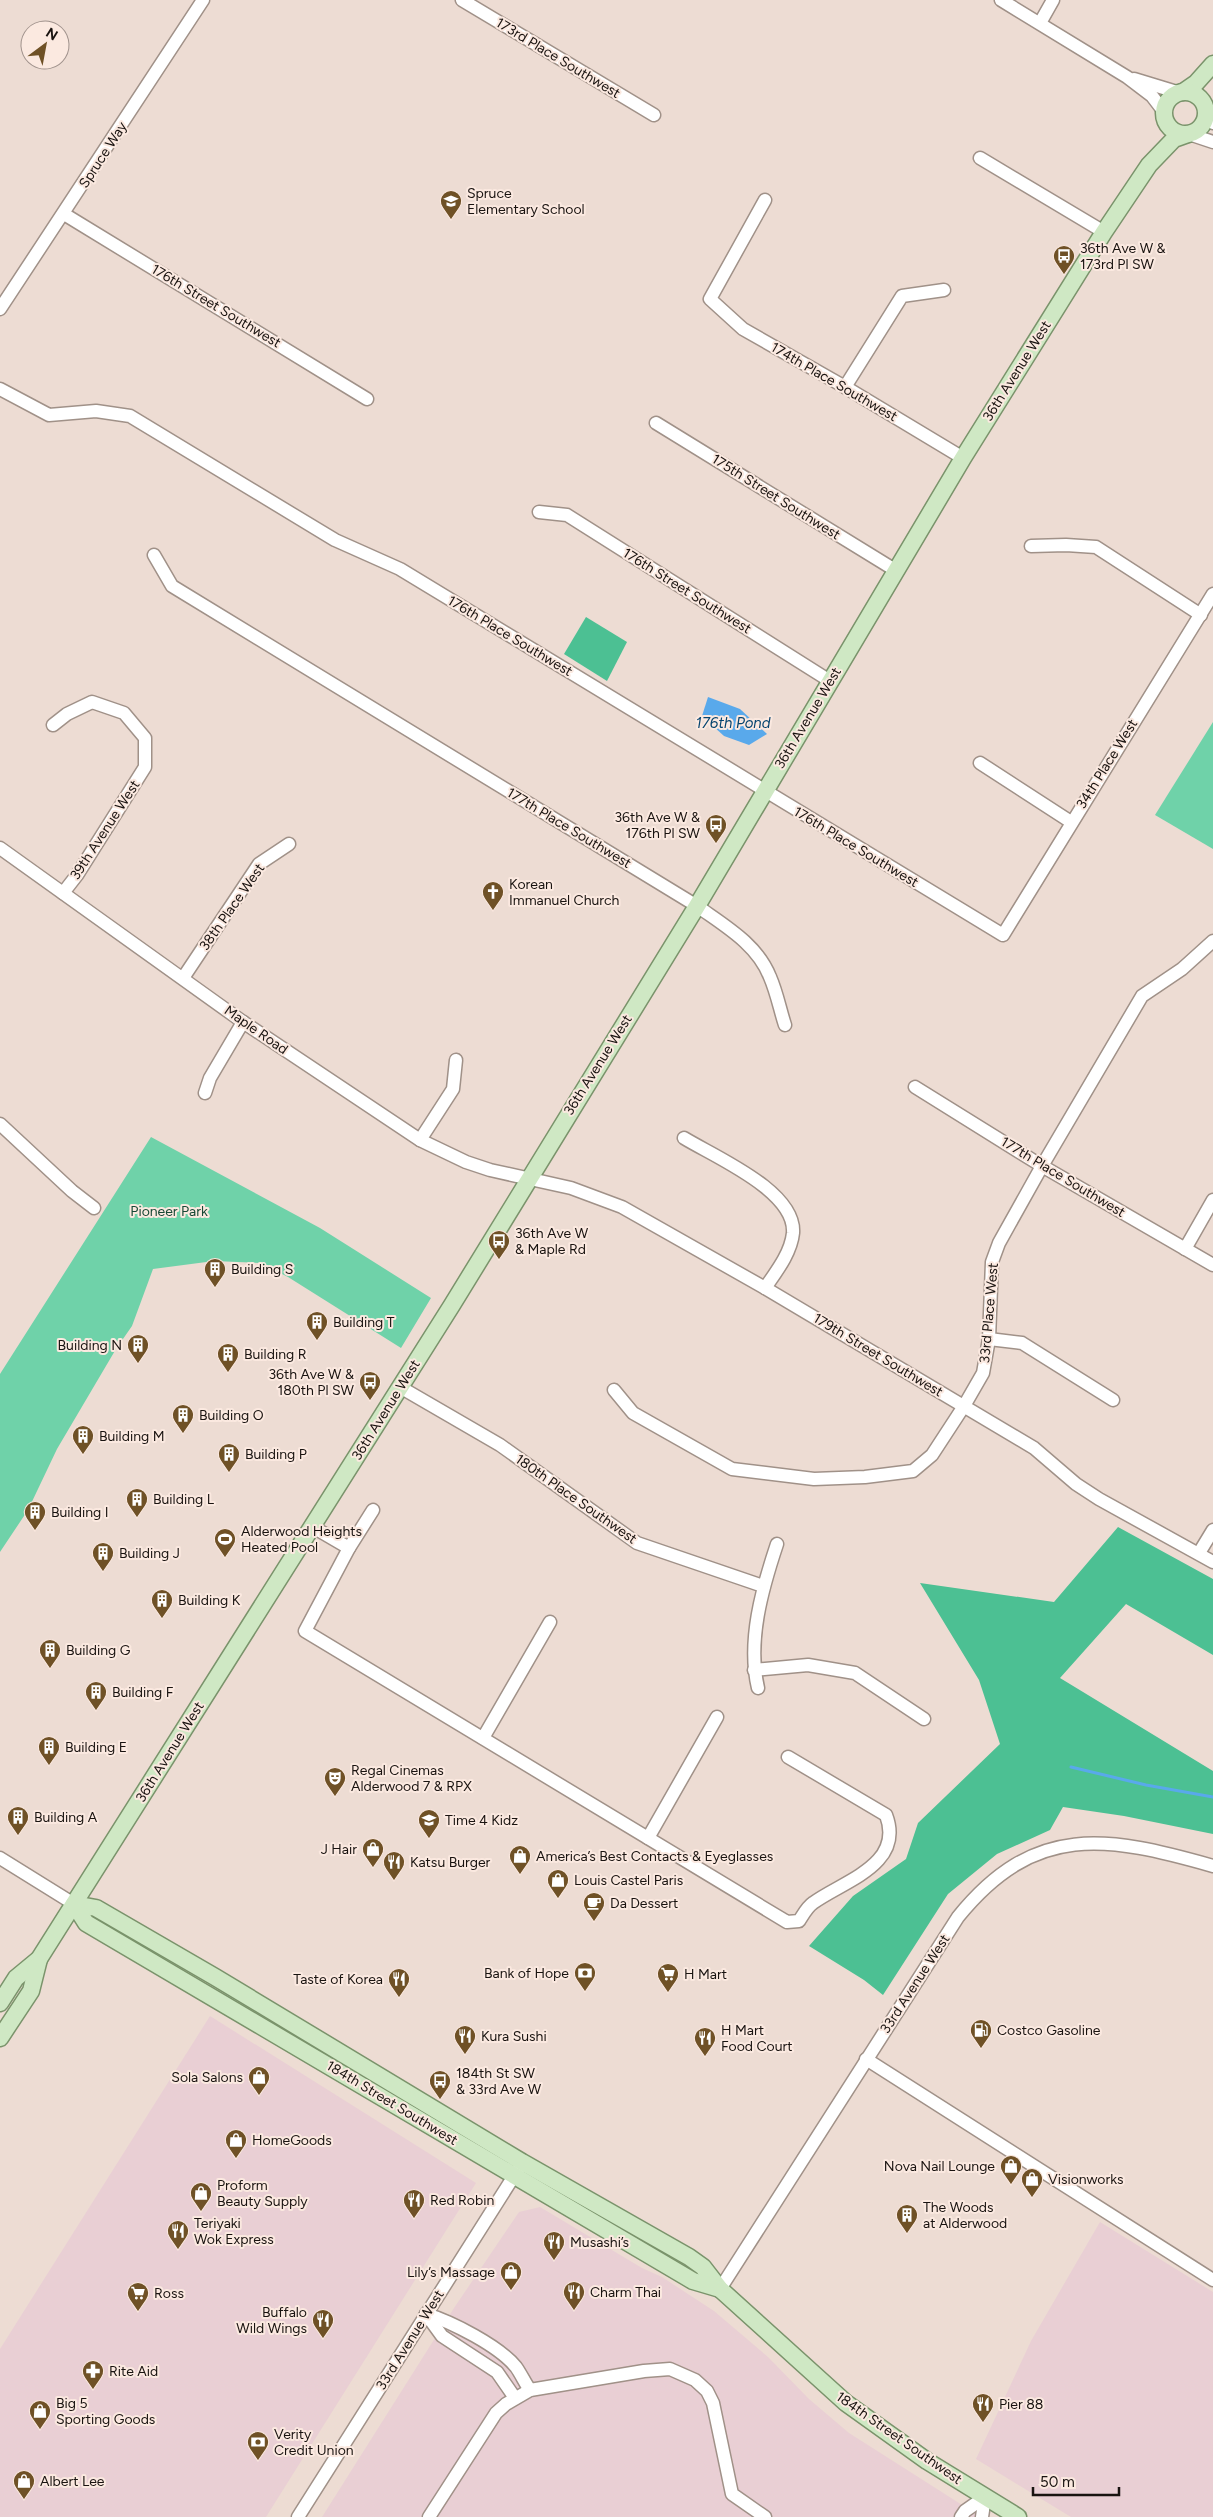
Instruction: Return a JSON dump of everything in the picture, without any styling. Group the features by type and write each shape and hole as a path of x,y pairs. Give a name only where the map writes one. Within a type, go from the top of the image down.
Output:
{"main road":[{"path":"1213,64 1201,79 1167,103 1165,114 1170,128 1176,132 1189,134 1201,127 1208,115 1213,68"},
{"path":"1182,93 1196,96 1208,115"},
{"name":"36th Avenue West","path":"1148,165 1165,114"},
{"name":"36th Avenue West","path":"0,2003 16,1978 39,1959 400,1388 697,906 895,570 1104,232 1148,165 1174,139 1189,134"},
{"name":"184th Street Southwest","path":"74,1904 86,1923 365,2088 689,2257 703,2267 720,2289 846,2403 927,2461 1018,2517"},
{"name":"184th Street Southwest","path":"74,1904 96,1908 276,2014 518,2169"},
{"name":"36th Avenue West","path":"0,2038 31,1990 39,1959"},
{"path":"203,1992 231,1998 262,2016 276,2014 281,2028 359,2075 365,2088"}],"street":[{"name":"Spruce Way","path":"0,309 203,0"},
{"name":"173rd Place Southwest","path":"462,0 654,115"},
{"path":"1001,0 1127,77 1149,94 1165,114"},
{"path":"1040,24 1053,0"},
{"path":"1127,77 1182,93"},
{"path":"1189,134 1213,142"},
{"path":"980,158 1104,232"},
{"name":"174th Place Southwest","path":"766,200 710,299 742,329 845,387 963,458"},
{"name":"176th Street Southwest","path":"64,214 367,398"},
{"path":"845,387 902,296 944,290"},
{"name":"176th Place Southwest","path":"0,389 49,415 96,411 130,416 335,540 400,569 1002,935"},
{"name":"175th Street Southwest","path":"656,423 895,570"},
{"name":"176th Street Southwest","path":"539,512 567,516 830,681"},
{"path":"1031,546 1066,545 1096,547 1201,615"},
{"name":"177th Place Southwest","path":"154,556 172,586 697,906 742,938 760,958 770,977 785,1025"},
{"name":"34th Place West","path":"1002,935 1070,822 1213,594"},
{"name":"39th Avenue West","path":"53,725 67,714 92,702 124,713 145,738 145,767 77,875 63,893"},
{"path":"980,763 1070,822"},
{"name":"38th Place West","path":"183,978 259,864 289,844"},
{"name":"Maple Road","path":"0,848 242,1022 420,1140 466,1162 500,1173 529,1178"},
{"name":"33rd Place West","path":"614,1390 633,1413 732,1469 814,1479 865,1477 913,1471 932,1455 964,1406 982,1373 989,1339 992,1262 999,1243 1042,1166 1142,996 1182,969 1213,941"},
{"path":"205,1093 210,1078 242,1022"},
{"path":"420,1140 453,1090 456,1060"},
{"name":"177th Place Southwest","path":"914,1087 1042,1166 1213,1265"},
{"path":"0,1124 72,1191 94,1208"},
{"path":"684,1138 769,1188 782,1202 790,1218 793,1232 789,1248 765,1288"},
{"name":"179th Street Southwest","path":"529,1178 571,1188 622,1207 765,1288 1034,1448 1076,1484 1099,1499 1213,1562"},
{"path":"1185,1249 1213,1200"},
{"path":"989,1339 1022,1343 1113,1400"},
{"name":"180th Place Southwest","path":"400,1388 500,1445 636,1543 762,1586"},
{"path":"373,1510 349,1548 305,1631 787,1922 799,1921 811,1904 860,1876 879,1859 889,1844 891,1828 886,1815 788,1757"},
{"path":"313,1527 349,1548"},
{"path":"1199,1553 1213,1530"},
{"path":"758,1688 754,1670 762,1586 777,1544"},
{"path":"483,1738 550,1622"},
{"path":"754,1670 808,1665 855,1673 924,1719"},
{"path":"648,1838 717,1717"},
{"name":"33rd Avenue West","path":"720,2289 958,1917 978,1892 1006,1870 1036,1854 1069,1844 1099,1842 1132,1846 1213,1866"},
{"name":"184th Street Southwest","path":"0,1858 74,1904"},
{"path":"866,2059 1213,2280"},
{"name":"33rd Avenue West","path":"298,2517 518,2169"},
{"path":"426,2314 451,2322 505,2358 515,2366 530,2390"},
{"path":"426,2314 442,2336 497,2372 515,2398"},
{"path":"429,2517 496,2413 515,2398 530,2390 670,2369 695,2380 707,2391 712,2403 732,2494 765,2517"},
{"path":"961,2517 965,2511 984,2497"},
{"path":"982,2517 984,2497"}],"shaded area":[{"path":"210,2016 476,2183 266,2517 0,2517 0,2349"},
{"path":"540,2207 642,2268 662,2277 714,2311 768,2357 809,2399 849,2433 981,2517 322,2517 454,2308 519,2212"},
{"path":"1100,2222 1213,2292 1213,2517 1071,2517 976,2459 1031,2341"}],"green space":[{"path":"586,617 627,642 607,681 564,654"},
{"path":"1213,722 1213,849 1155,815"},
{"name":"Pioneer Park","path":"151,1137 320,1228 431,1298 401,1348 288,1277 260,1263 214,1261 153,1269 132,1326 116,1349 57,1449 28,1510 0,1552 0,1374"},
{"path":"1118,1527 1213,1579 1213,1655 1126,1604 1060,1678 1213,1771 1213,1834 1124,1816 1063,1807 1050,1830 997,1854 948,1894 883,1995 864,1980 809,1946 853,1896 906,1859 918,1823 1000,1744 979,1680 920,1583 1054,1602"}],"water":[{"name":"176th Pond","path":"708,697 740,709 767,734 749,745 724,736 702,716"}],"waterway":[{"path":"1071,1767 1146,1785 1213,1797"}],"place":[{"name":"Spruce Elementary School","path":"451,220"},
{"name":"36th Ave W & 173rd Pl SW","path":"1064,275"},
{"name":"36th Ave W & 176th Pl SW","path":"716,844"},
{"name":"Korean Immanuel Church","path":"493,911"},
{"name":"36th Ave W & Maple Rd","path":"499,1260"},
{"name":"Building S","path":"215,1288"},
{"name":"Building T","path":"317,1341"},
{"name":"Building N","path":"138,1364"},
{"name":"Building R","path":"228,1373"},
{"name":"36th Ave W & 180th Pl SW","path":"370,1401"},
{"name":"Building O","path":"183,1434"},
{"name":"Building M","path":"83,1455"},
{"name":"Building P","path":"229,1473"},
{"name":"Building L","path":"137,1518"},
{"name":"Building I","path":"35,1531"},
{"name":"Alderwood Heights Heated Pool","path":"225,1558"},
{"name":"Building J","path":"103,1572"},
{"name":"Building K","path":"162,1619"},
{"name":"Building G","path":"50,1669"},
{"name":"Building F","path":"96,1711"},
{"name":"Building E","path":"49,1766"},
{"name":"Regal Cinemas Alderwood 7 & RPX","path":"335,1797"},
{"name":"Building A","path":"18,1836"},
{"name":"Time 4 Kidz","path":"429,1839"},
{"name":"J Hair","path":"373,1868"},
{"name":"America’s Best Contacts & Eyeglasses","path":"520,1875"},
{"name":"Katsu Burger","path":"394,1881"},
{"name":"Louis Castel Paris","path":"558,1899"},
{"name":"Da Dessert","path":"594,1922"},
{"name":"Bank of Hope","path":"585,1992"},
{"name":"H Mart","path":"668,1993"},
{"name":"Taste of Korea","path":"399,1998"},
{"name":"Costco Gasoline","path":"981,2049"},
{"name":"Kura Sushi","path":"465,2055"},
{"name":"H Mart Food Court","path":"705,2057"},
{"name":"Sola Salons","path":"259,2096"},
{"name":"184th St SW & 33rd Ave W","path":"440,2100"},
{"name":"HomeGoods","path":"236,2159"},
{"name":"Nova Nail Lounge","path":"1011,2185"},
{"name":"Visionworks","path":"1032,2198"},
{"name":"Proform Beauty Supply","path":"201,2212"},
{"name":"Red Robin","path":"414,2219"},
{"name":"The Woods at Alderwood","path":"907,2234"},
{"name":"Teriyaki Wok Express","path":"178,2250"},
{"name":"Musashi’s","path":"554,2261"},
{"name":"Lily’s Massage","path":"511,2291"},
{"name":"Charm Thai","path":"574,2311"},
{"name":"Ross","path":"138,2312"},
{"name":"Buffalo Wild Wings","path":"323,2339"},
{"name":"Rite Aid","path":"93,2390"},
{"name":"Pier 88","path":"983,2423"},
{"name":"Big 5 Sporting Goods","path":"40,2430"},
{"name":"Verity Credit Union","path":"258,2461"},
{"name":"Albert Lee","path":"24,2500"}]}
